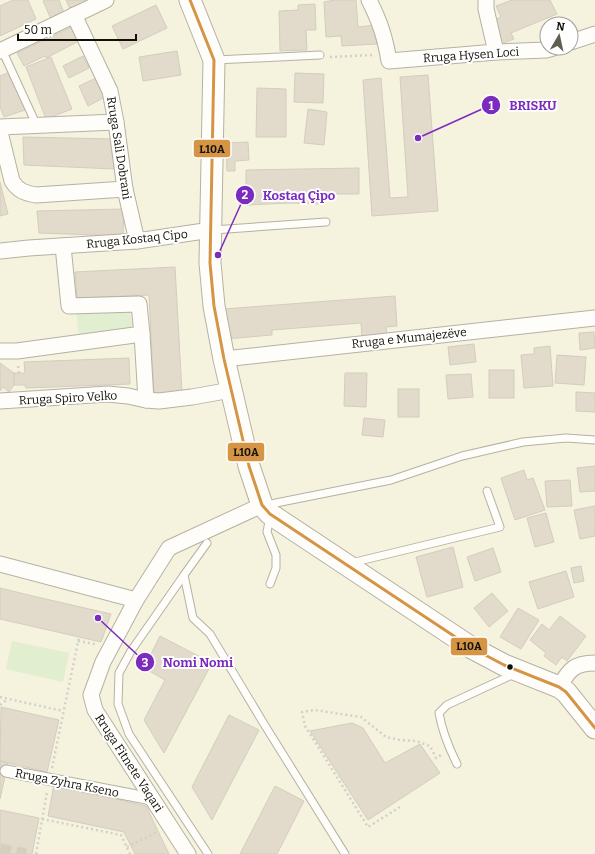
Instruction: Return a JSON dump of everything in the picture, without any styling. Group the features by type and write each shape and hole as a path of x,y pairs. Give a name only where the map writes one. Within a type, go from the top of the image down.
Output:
{"main road":[{"path":"190,0 214,60 210,230 210,263 214,306 224,359 249,466 266,510 472,648 494,660 559,687 566,692 595,728"}],"street":[{"path":"1,50 106,0"},
{"path":"369,0 381,25 387,43 389,58"},
{"path":"487,0 486,10 496,52"},
{"name":"Rruga Sali Dobrani","path":"74,15 110,91 116,122 125,189 136,241"},
{"path":"579,39 595,34"},
{"name":"Rruga Hysen Loci","path":"389,58 539,50"},
{"path":"0,127 116,122"},
{"path":"0,132 12,181 16,188 26,193 36,195 125,189"},
{"name":"Rruga Kostaq Cipo","path":"0,251 136,241 210,230"},
{"path":"63,246 69,306 139,304 146,400"},
{"name":"Rruga e Mumajezëve","path":"224,359 595,318"},
{"path":"0,351 17,351 142,334"},
{"name":"Rruga Spiro Velko","path":"0,401 108,394 158,401 192,398 231,390"},
{"name":"Rruga Fitnete Vaqari","path":"188,854 95,710 91,695 104,662 136,600 168,548 266,510"},
{"path":"0,564 136,600"},
{"path":"559,687 568,672 575,666 595,663"},
{"name":"Rruga Zyhra Kseno","path":"6,771 152,799"}],"lane":[{"path":"1,50 37,126"},
{"path":"214,60 320,55"},
{"path":"210,230 326,222"},
{"path":"270,584 276,568 276,556 267,532 266,510 391,480 462,456 523,442 566,438 595,440"},
{"path":"347,564 500,527 487,491"},
{"path":"207,543 131,651 119,673 118,704 129,734 208,854"},
{"path":"184,575 193,618 210,634 264,724 346,854"},
{"path":"458,764 450,749 441,725 439,713 447,705 520,671"}],"path":[{"path":"320,55 325,58 389,58"},
{"path":"36,854 63,711 79,637"},
{"path":"0,697 63,711"},
{"path":"0,705 8,698"},
{"path":"400,807 368,827 305,726 302,712 315,710 362,717 386,737 416,741 430,746 436,758 450,749"},
{"path":"42,819 121,835 130,854"},
{"path":"127,847 158,832"}],"green space":[{"path":"129,308 133,328 79,335 76,310"},
{"path":"12,641 69,653 63,682 6,669"}],"building":[{"path":"13,0 28,0 36,19 0,36 0,6"},
{"path":"59,0 64,13 51,19 43,1"},
{"path":"66,0 89,0 70,9"},
{"path":"334,0 356,0 358,27 376,25 377,44 342,46 341,36 326,37 324,2"},
{"path":"512,0 550,0 557,14 552,16 539,16 539,21 511,33 514,39 501,44 492,21 501,17 496,6"},
{"path":"315,4 316,30 306,30 307,50 280,51 279,11 298,10 298,5"},
{"path":"156,5 167,28 123,49 112,26"},
{"path":"72,27 79,41 46,58 45,56 24,66 17,53"},
{"path":"177,51 181,75 143,81 139,57"},
{"path":"83,56 89,68 69,78 63,66"},
{"path":"51,57 72,109 46,119 26,67"},
{"path":"10,72 25,110 4,117 0,107 0,76"},
{"path":"295,73 324,74 323,103 294,102"},
{"path":"428,75 438,211 372,216 363,80 381,78 390,198 408,197 400,77"},
{"path":"96,78 105,97 88,106 79,86"},
{"path":"257,88 286,89 286,137 256,137"},
{"path":"308,109 327,112 324,145 304,143"},
{"path":"23,137 114,139 114,169 24,165"},
{"path":"248,142 249,160 235,161 235,171 227,171 226,143"},
{"path":"359,168 359,194 324,194 320,204 291,203 246,205 246,170"},
{"path":"0,182 8,214 0,216"},
{"path":"124,209 123,236 39,233 37,211"},
{"path":"175,267 182,393 154,394 149,295 77,298 75,272"},
{"path":"395,296 397,326 386,327 387,335 362,337 361,323 272,330 272,335 226,339 224,309"},
{"path":"594,332 595,348 580,350 579,333"},
{"path":"474,344 476,362 450,365 448,347"},
{"path":"550,346 553,386 524,388 521,355 534,354 534,348"},
{"path":"557,355 586,357 584,385 555,383"},
{"path":"129,358 130,384 26,388 25,385 14,385 14,373 25,373 24,362"},
{"path":"0,363 14,373 14,385 9,392 3,387 0,391"},
{"path":"489,370 514,370 514,398 489,398"},
{"path":"345,373 367,373 366,407 344,406"},
{"path":"471,374 473,397 448,399 446,375"},
{"path":"398,389 419,389 419,417 398,417"},
{"path":"576,392 595,393 595,412 576,411"},
{"path":"364,418 385,420 383,437 362,435"},
{"path":"595,466 595,491 580,492 577,468"},
{"path":"524,470 527,480 533,478 545,510 515,520 501,478"},
{"path":"570,480 572,506 547,507 545,481"},
{"path":"595,506 595,536 580,539 574,510"},
{"path":"546,513 554,542 535,547 527,518"},
{"path":"453,547 463,587 427,597 416,557"},
{"path":"493,548 501,572 475,581 467,557"},
{"path":"581,566 584,581 574,583 571,568"},
{"path":"566,571 574,597 538,609 529,582"},
{"path":"0,588 111,614 101,642 0,619"},
{"path":"492,593 508,611 489,627 474,608"},
{"path":"518,608 539,620 521,649 500,637"},
{"path":"560,616 586,636 567,661 562,657 556,665 544,656 546,653 530,640 542,624 549,630"},
{"path":"160,636 212,663 164,753 144,720 165,680 144,668"},
{"path":"1,707 59,720 47,772 0,761"},
{"path":"229,715 259,730 212,820 192,787"},
{"path":"352,723 363,728 385,763 420,744 440,773 368,820 310,731"},
{"path":"0,761 8,763 0,799"},
{"path":"54,785 146,806 169,854 135,854 124,832 48,816"},
{"path":"275,786 304,801 277,854 240,854"},
{"path":"0,810 39,818 32,854 0,854"}],"tunnel":[{"path":"0,849 26,854"}],"transit line":[{"name":"L10A","path":"190,0 214,60 210,263 214,306 224,359 249,466 262,505 270,514 472,648 504,665 559,687 566,692 595,728"}],"place":[{"name":"BRISKU","path":"418,138"},
{"name":"Kostaq Çipo","path":"218,255"},
{"name":"Nomi Nomi","path":"98,618"}]}
